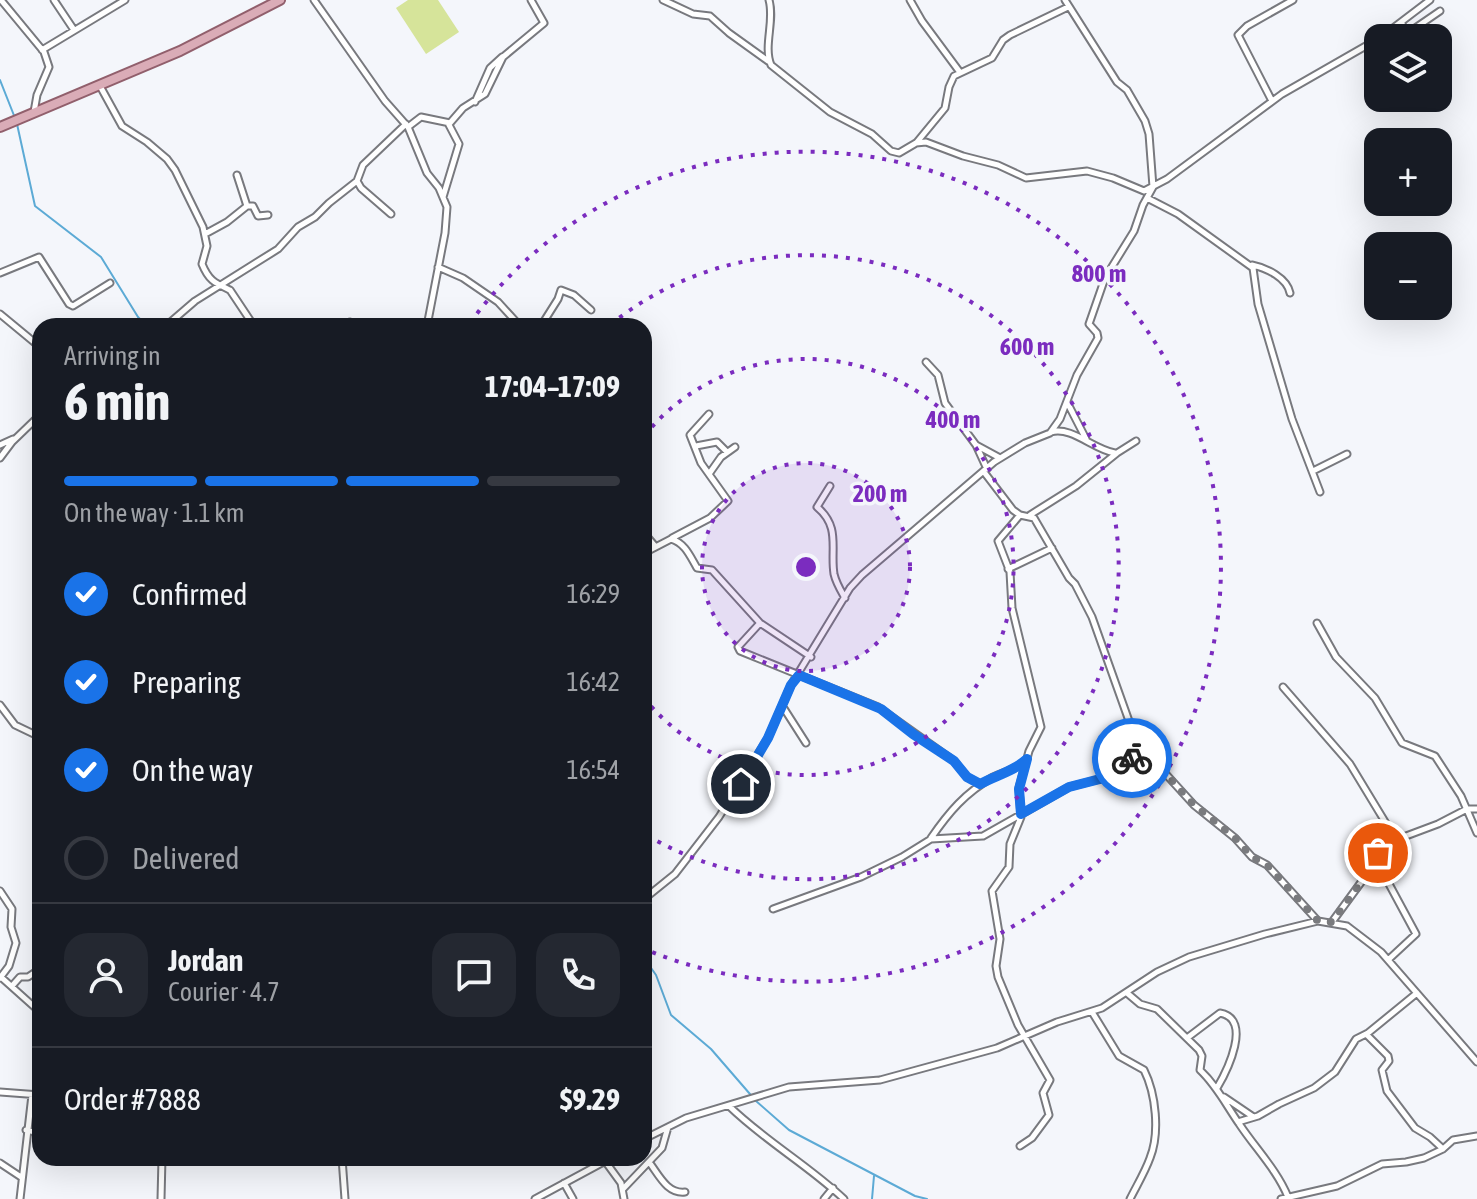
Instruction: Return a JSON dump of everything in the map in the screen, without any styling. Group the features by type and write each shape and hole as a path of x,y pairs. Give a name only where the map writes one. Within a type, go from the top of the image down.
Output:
{"main road":[{"path":"2,126 180,51 280,0"}],"street":[{"path":"1,0 42,50 49,67 30,114"},
{"path":"54,0 74,30"},
{"path":"42,50 125,0"},
{"path":"314,0 385,101 407,125 427,173 439,188 447,209 428,318"},
{"path":"448,123 463,108 474,103 490,68 544,23 531,0"},
{"path":"663,0 693,14 710,16 830,112 872,134 891,151 903,151 916,143 945,108 950,81 960,72 992,58 1007,36 1066,3 1145,121 1149,134 1153,187 1134,231 1105,278 1089,321 1098,338 1066,400 1060,419 1050,433"},
{"path":"768,61 772,17 769,0"},
{"path":"910,0 960,72"},
{"path":"1272,101 1238,35 1247,26 1293,0"},
{"path":"1430,0 1401,23 1405,35 1440,11"},
{"path":"916,143 926,142 998,165 1026,178 1087,171 1144,191 1196,159 1272,101 1364,48"},
{"path":"100,86 127,132 147,142 171,164 202,222 207,249 202,264 217,287 230,290 249,318"},
{"path":"175,318 278,249 298,227 319,215 325,206 357,181 363,165 407,125 421,117 448,123 459,144 443,198"},
{"path":"237,175 247,206"},
{"path":"357,181 391,214"},
{"path":"1147,198 1178,214 1251,266 1256,279 1258,304 1292,419 1320,492"},
{"path":"205,234 247,206 253,206 258,216 268,215"},
{"path":"0,273 38,256 73,306 110,283"},
{"path":"1251,266 1282,279 1290,293"},
{"path":"438,267 460,276 489,295 514,318"},
{"path":"546,318 561,290 574,295 591,310"},
{"path":"0,314 32,340"},
{"path":"926,362 938,375 945,403 976,445 986,471 1010,506 1020,515 1030,515 1076,486 1136,441"},
{"path":"1066,400 1086,440"},
{"path":"652,548 710,518 728,501 701,463 690,432 709,414"},
{"path":"0,458 32,423"},
{"path":"652,893 675,874 719,817 768,738 782,705 823,631 862,575 1000,458 1025,443 1059,430 1102,450 1117,453"},
{"path":"0,445 15,439"},
{"path":"696,446 716,442 727,452"},
{"path":"976,445 1000,458"},
{"path":"709,474 735,447"},
{"path":"1313,471 1347,454"},
{"path":"830,486 817,507 825,514 829,525 835,549 835,578 845,598"},
{"path":"1020,515 998,540 1008,569 1012,608 1041,727 1027,759 1019,789 1021,814 1010,844 1008,870 992,891 1000,939 996,971 1024,1036 1050,1080 1043,1093 1049,1115 1032,1138 1020,1146"},
{"path":"1030,515 1092,617 1130,724 1143,749 1194,805 1235,838 1252,857 1267,865 1318,921"},
{"path":"671,539 681,544 698,570 712,570 760,623 811,657"},
{"path":"652,542 655,546"},
{"path":"1008,569 1052,548"},
{"path":"760,623 739,650 881,709 954,761 967,777 980,784"},
{"path":"1317,623 1336,657 1375,698 1402,743 1435,756 1467,809 1477,833"},
{"path":"1283,687 1350,764 1387,825 1387,835 1376,849 1373,866 1332,922"},
{"path":"0,705 15,725 32,733"},
{"path":"782,705 806,743"},
{"path":"773,909 861,877 931,839 978,837 1069,787 1100,779 1143,749"},
{"path":"931,839 953,806 980,784 1004,771 1015,769 1027,759"},
{"path":"1375,858 1398,839 1467,809 1477,809"},
{"path":"1375,858 1416,931 1415,937 1388,960"},
{"path":"0,891 12,909 11,927 16,943 13,958 1,977 32,1005"},
{"path":"652,1135 789,1087 880,1080 997,1048 1057,1022 1092,1012 1157,972 1189,957 1318,921 1332,922 1355,931 1388,960 1477,1062"},
{"path":"12,986 20,977 32,974"},
{"path":"1127,993 1140,1004 1157,1009 1201,1054 1200,1070 1217,1088 1268,1161 1288,1198 1337,1186 1382,1164 1406,1162 1443,1149 1453,1140 1477,1136"},
{"path":"1238,1122 1258,1116 1314,1088 1335,1072 1356,1039 1417,993"},
{"path":"1092,1012 1119,1056 1146,1073 1153,1100 1155,1141 1130,1199"},
{"path":"1187,1038 1220,1013 1228,1015 1237,1028 1231,1058 1217,1088"},
{"path":"1366,1034 1388,1056 1389,1061 1382,1070 1387,1091 1415,1128 1443,1149"},
{"path":"0,1092 32,1095 20,1199"},
{"path":"1223,1097 1253,1117"},
{"path":"729,1106 770,1143 820,1176 844,1199"},
{"path":"652,1159 664,1145 668,1127"},
{"path":"26,1130 32,1131"},
{"path":"0,1163 21,1177"},
{"path":"161,1199 162,1166"},
{"path":"343,1166 345,1199"},
{"path":"535,1199 597,1166"},
{"path":"611,1166 623,1189 624,1199"},
{"path":"623,1189 645,1166"},
{"path":"652,1166 673,1192 685,1192"},
{"path":"564,1183 573,1199"},
{"path":"824,1199 833,1188"}],"green space":[{"path":"408,0 438,0 459,32 426,54 396,8"}],"waterway":[{"path":"0,80 15,118"},
{"path":"17,124 35,206 101,257 139,318"},
{"path":"652,969 671,1015 711,1049 756,1101 789,1130 915,1196 927,1199"},
{"path":"872,1199 874,1176"}],"way so far":[{"path":"1132,758 1143,749 1194,805 1235,838 1252,857 1267,865 1318,921 1332,922 1373,866 1378,853"}],"route":[{"path":"741,784 799,675 881,709 954,761 967,777 980,784 1004,771 1015,769 1027,759 1019,789 1021,814 1069,787 1100,779 1132,758"}]}
